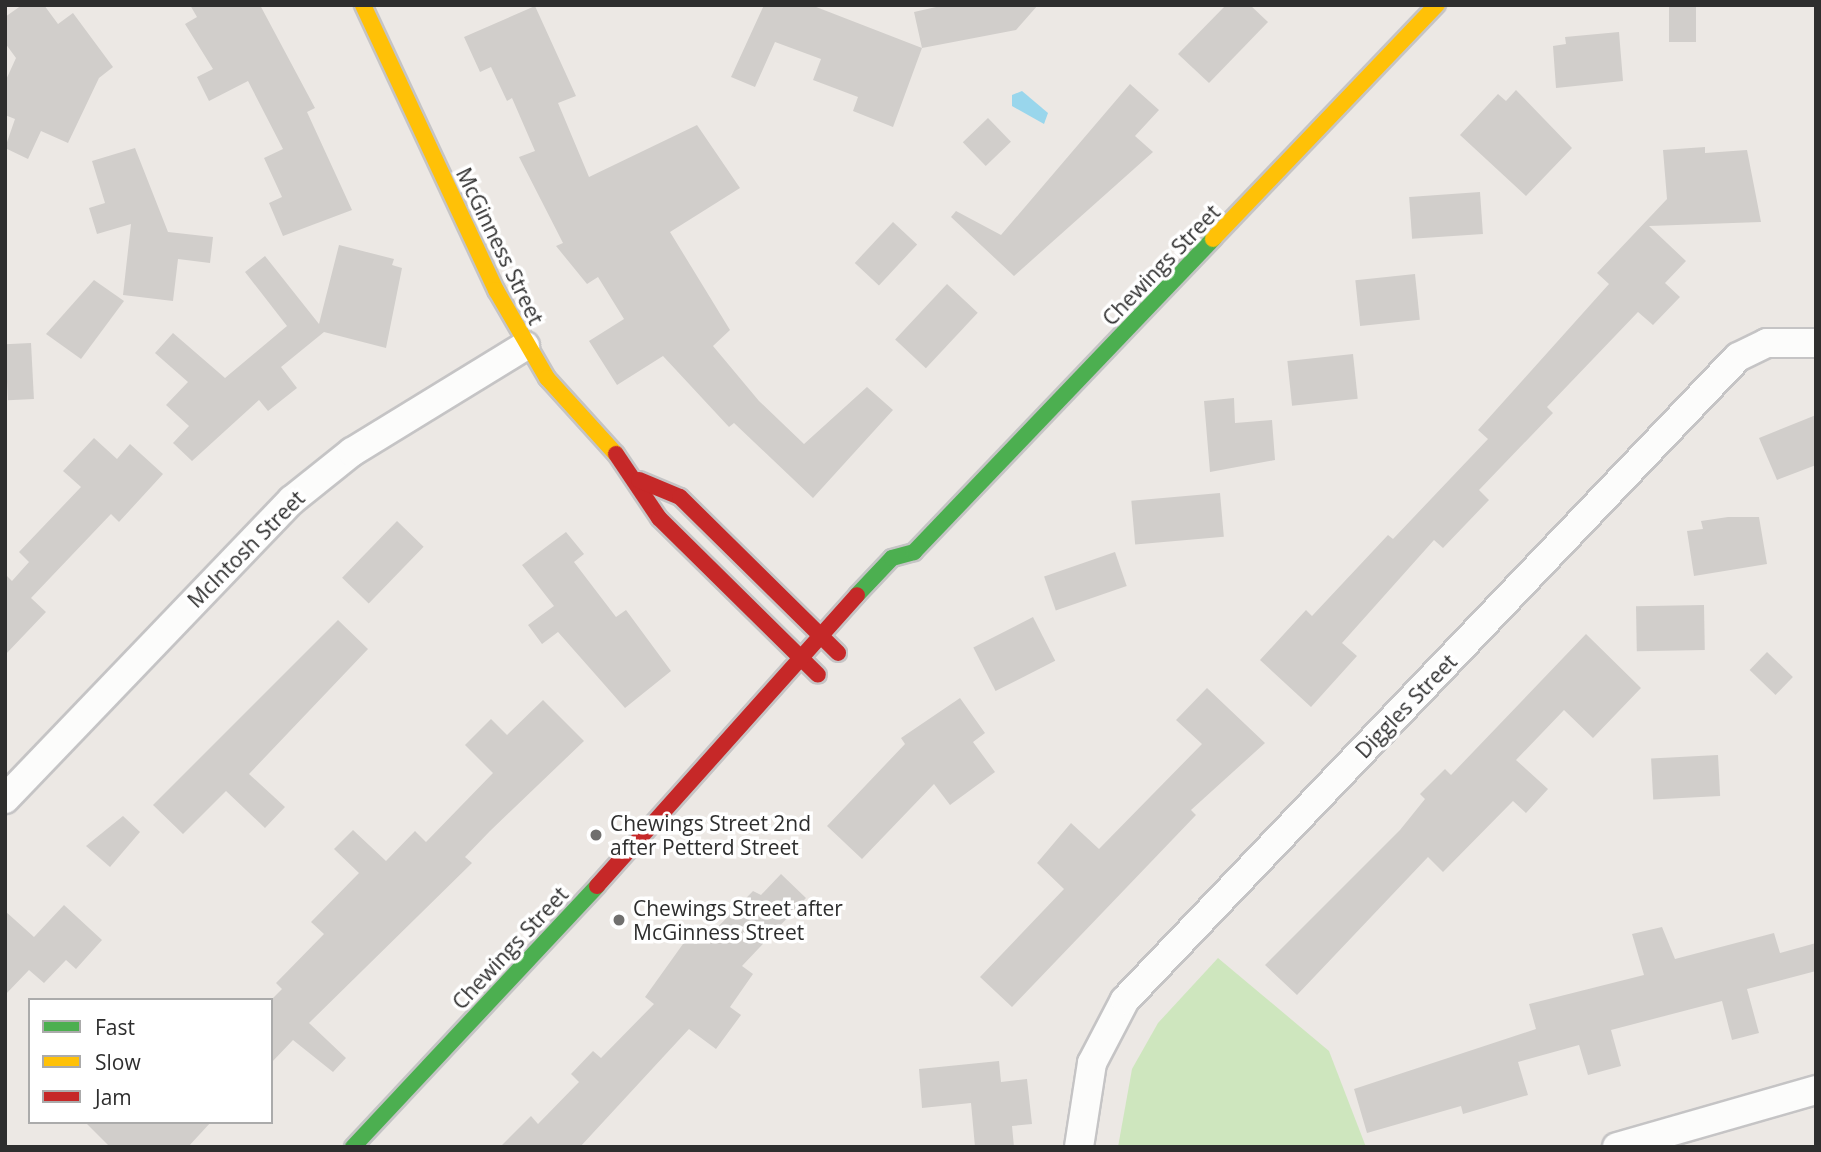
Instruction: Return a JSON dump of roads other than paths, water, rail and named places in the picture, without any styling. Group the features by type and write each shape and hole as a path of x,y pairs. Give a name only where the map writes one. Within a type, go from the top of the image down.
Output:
{"street":[{"name":"McGinness Street","path":"363,5 525,346 595,438 639,480 659,518 817,675"},
{"name":"Chewings Street","path":"353,1147 698,778 800,657 892,558 914,552 1437,5"},
{"name":"Diggles Street","path":"1079,1147 1092,1063 1125,1000 1738,357 1767,343 1816,343"},
{"name":"McIntosh Street","path":"5,799 292,500 352,452 525,346"},
{"name":"McGinness Street","path":"639,480 680,497 838,653"},
{"path":"911,575 914,552"},
{"path":"800,693 855,634"},
{"name":"Chewings Street","path":"698,778 747,746"},
{"path":"1618,1147 1673,1139 1816,1090"}],"water":[{"path":"1022,91 1048,113 1044,124 1012,106 1012,95"}],"place":[{"name":"Chewings Street 2nd after Petterd Street","path":"596,835"},
{"name":"Chewings Street after McGinness Street","path":"619,920"}]}
